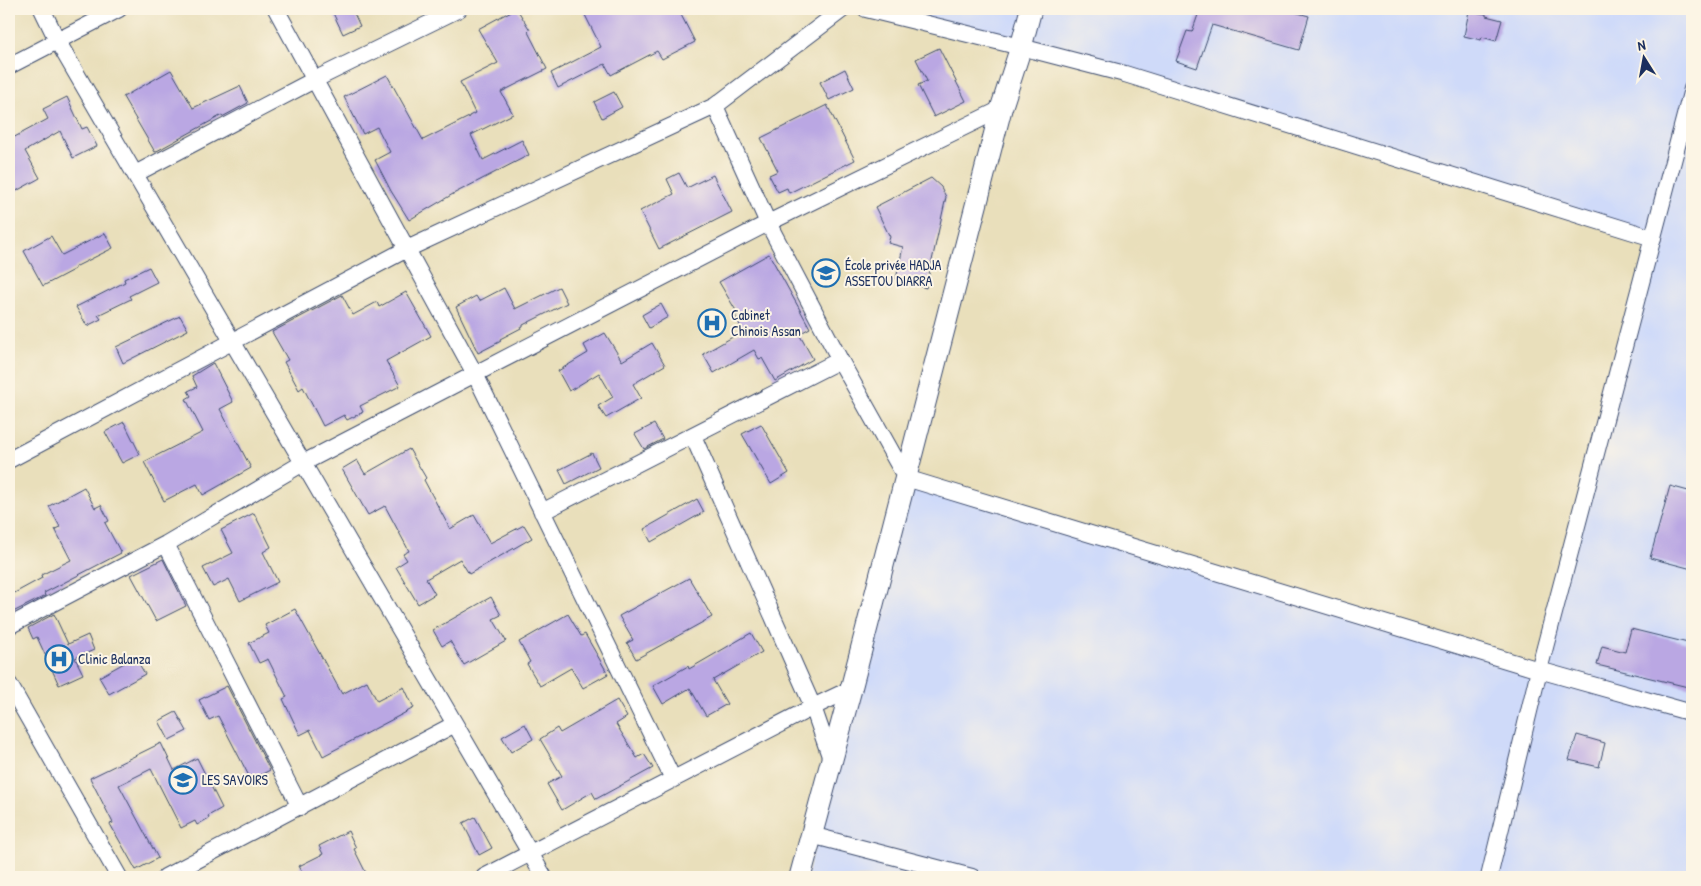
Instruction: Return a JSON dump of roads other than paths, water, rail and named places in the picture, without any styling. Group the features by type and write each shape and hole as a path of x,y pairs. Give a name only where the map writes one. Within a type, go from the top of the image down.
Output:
{"street":[{"path":"42,9 58,42 544,877"},
{"path":"9,66 119,9"},
{"path":"276,9 475,374 673,779"},
{"path":"135,174 314,80 459,9"},
{"path":"9,460 407,249 715,106 843,9"},
{"path":"866,9 1134,77 1653,238"},
{"path":"800,877 851,689 1001,109 1031,9"},
{"path":"1489,877 1539,670 1692,88"},
{"path":"715,106 768,223 840,360 906,478 1539,670 1692,713"},
{"path":"9,626 166,544 303,463 768,223 1001,109"},
{"path":"542,512 840,360"},
{"path":"693,436 813,707 831,759"},
{"path":"166,544 300,807"},
{"path":"9,684 119,877"},
{"path":"484,877 851,689"},
{"path":"165,877 455,724"},
{"path":"811,835 972,877"}],"place":[{"name":"École privée HADJA ASSETOU DIARRA","path":"826,273"},
{"name":"Cabinet Chinois Assan","path":"712,323"},
{"name":"Clinic Balanza","path":"59,659"},
{"name":"LES SAVOIRS","path":"183,780"}]}
